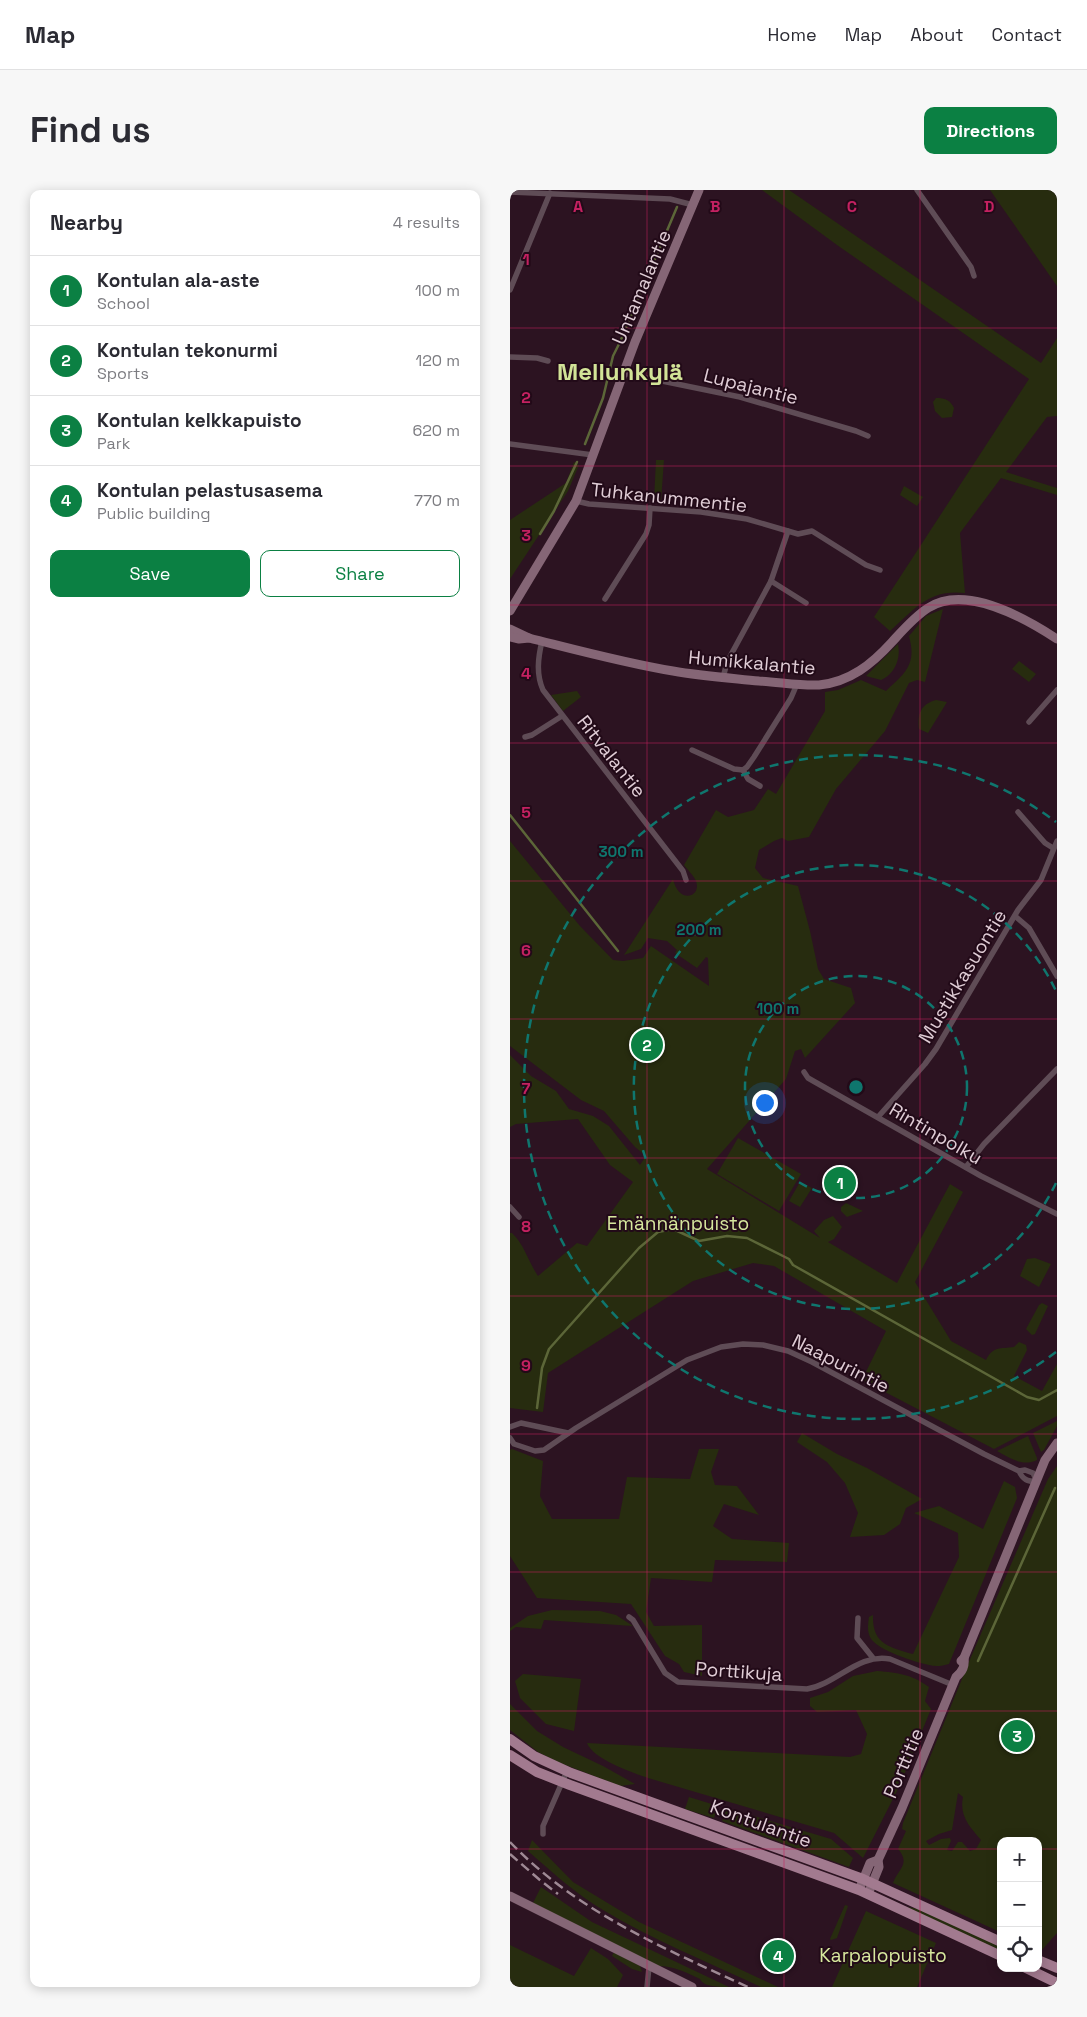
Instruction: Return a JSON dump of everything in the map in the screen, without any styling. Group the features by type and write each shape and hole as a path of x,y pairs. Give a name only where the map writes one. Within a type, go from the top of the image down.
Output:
{"main road":[{"name":"Kontulantie","path":"510,1739 534,1756 567,1771 868,1881 997,1940"},
{"name":"Kontulantie","path":"510,1755 537,1772 562,1782 864,1892 997,1954"},
{"path":"1042,1962 1057,1968"},
{"path":"1034,1972 1057,1983"}],"street":[{"name":"Untamalantie","path":"510,611 576,501 624,373 699,190"},
{"path":"917,190 971,267 974,276"},
{"path":"510,192 678,200 693,205"},
{"path":"510,290 513,277 550,193"},
{"path":"510,357 537,358 548,361"},
{"name":"Lupajantie","path":"624,373 740,397 868,436"},
{"path":"510,444 593,455"},
{"name":"Tuhkanummentie","path":"576,501 589,504 701,512 773,525 798,534 812,531 866,565 880,570"},
{"path":"605,599 645,536 649,525 650,508"},
{"path":"723,678 727,662 771,581 788,531"},
{"path":"771,581 806,603"},
{"name":"Humikkalantie","path":"510,629 529,638 670,671 723,678 797,684 821,684 848,677 870,664 903,630 929,607 945,601 962,600 977,602 1010,613 1032,623 1057,639"},
{"name":"Humikkalantie","path":"510,637 519,639 529,638"},
{"name":"Ritvalantie","path":"542,641 538,662 540,683 543,690 678,865 686,880"},
{"path":"692,750 734,769 743,770 747,767 791,698 797,684"},
{"path":"1029,722 1057,690"},
{"path":"525,737 532,735 562,716"},
{"path":"743,770 748,779 760,786"},
{"path":"1018,812 1045,842 1053,848"},
{"name":"Mustikkasuontie","path":"878,1117 936,1049 1015,916 1045,873 1057,841"},
{"path":"1015,916 1029,928 1057,976"},
{"path":"966,1167 984,1144 1057,1070"},
{"name":"Rintinpolku","path":"804,1072 814,1082 966,1167 1057,1214"},
{"path":"510,1207 519,1216"},
{"name":"Naapurintie","path":"510,1438 514,1444 540,1451 697,1355 730,1346 763,1345 788,1351 812,1362 970,1447 1019,1471 1026,1470 1033,1473 1038,1479"},
{"path":"510,1427 521,1423 568,1433"},
{"name":"Porttitie","path":"864,1892 868,1881 870,1863 878,1860 955,1681 959,1662 964,1658 1045,1460 1057,1444"},
{"name":"Porttikuja","path":"629,1617 633,1620 664,1672 680,1683 807,1689 823,1685 858,1664 873,1658"},
{"path":"858,1618 857,1638 873,1658 890,1659 955,1681"},
{"path":"543,1834 543,1826 567,1771"},
{"path":"510,1896 692,1987"},
{"path":"647,1987 649,1967"}],"green space":[{"path":"762,190 789,190 1041,363 1057,338 1057,416 1047,417 1006,472 1057,488 1057,495 1001,478 960,533 965,593 941,594 932,597 915,608 890,631 874,617 1029,379 837,245"},
{"path":"990,190 1057,190 1057,286"},
{"path":"936,398 945,399 951,403 954,408 952,417 942,418 935,411 933,402"},
{"path":"656,460 664,460 661,501 654,500"},
{"path":"574,462 579,465 568,491 510,579 510,520 566,483"},
{"path":"904,486 923,497 917,506 900,495"},
{"name":"Emännänpuisto","path":"943,609 925,682 917,680 909,683 885,731 836,789 809,837 788,841 782,838 759,850 755,868 763,878 798,886 818,969 824,979 851,988 855,1003 805,1058 801,1049 795,1051 786,1079 707,1169 820,1238 814,1231 824,1220 833,1216 842,1227 834,1239 828,1242 897,1283 950,1184 963,1192 915,1282 951,1341 986,1360 994,1350 1014,1347 1019,1342 1026,1345 1027,1350 1014,1376 1042,1391 1057,1364 1057,1416 994,1449 862,1380 886,1331 774,1266 753,1263 693,1281 548,1373 543,1412 510,1408 510,1233 520,1243 538,1276 577,1243 587,1246 633,1182 610,1165 578,1119 516,1124 510,1127 510,1055 531,1076 556,1091 569,1109 593,1116 609,1126 640,1165 646,1156 635,1147 604,1111 581,1100 510,1046 510,841 580,926 613,960 623,961 643,958 651,946 709,986 708,958 706,957 697,968 675,953 677,950 667,941 648,938 641,949 624,955 673,879 680,893 689,896 696,891 696,881 684,865 716,810 728,817 754,810 768,789 776,794 825,711 825,692 838,690 861,680 886,691 908,668 911,654 909,636 926,616"},
{"path":"898,644 898,660 890,674 881,680 866,676"},
{"path":"1019,661 1036,674 1029,682 1012,669"},
{"path":"577,691 581,697 563,711 551,695"},
{"path":"936,700 947,702 928,733 919,729 920,714 927,704"},
{"path":"738,1138 801,1174 779,1211 717,1174"},
{"path":"800,1182 812,1188 800,1207 789,1201"},
{"path":"846,1203 863,1211 847,1217 841,1211 841,1207"},
{"path":"1035,1258 1051,1264 1039,1287 1020,1276 1027,1259"},
{"path":"1042,1303 1048,1306 1035,1334 1032,1335 1026,1329 1039,1305"},
{"path":"1057,1421 1057,1426 1044,1450 1041,1452 1033,1433"},
{"path":"802,1433 837,1454 867,1468 922,1499 906,1508 900,1524 884,1535 850,1537 858,1513 845,1483 827,1462 797,1442"},
{"path":"1028,1436 1037,1460 1026,1463 1021,1462 997,1451"},
{"path":"512,1449 543,1461 540,1496 552,1519 619,1519 627,1477 690,1479 699,1449 719,1449 711,1472 715,1485 737,1486 759,1515 724,1504 713,1526 732,1539 789,1543 787,1562 715,1560 712,1582 651,1578 646,1612 654,1626 702,1625 702,1676 684,1672 679,1664 665,1656 631,1604 537,1598 510,1556 510,1450"},
{"path":"1057,1466 1057,1933 1042,1950 1042,1837 997,1837 997,1931 893,1883 903,1863 902,1854 898,1849 906,1831 902,1829 903,1823 971,1657 1048,1479","holes":["958,1793 963,1797 962,1804 966,1821 981,1840 976,1849 970,1851 962,1842 958,1842 952,1851 947,1850 951,1841 950,1838 941,1839 929,1845 926,1841 952,1830"]},
{"path":"1004,1481 1015,1487 1017,1498 949,1664 934,1666 915,1661 888,1651 874,1642 868,1632 869,1617 873,1615 875,1632 884,1643 913,1654 959,1557 958,1533 914,1513 939,1506 983,1529"},
{"path":"552,1610 600,1611 616,1615 633,1626 544,1620 541,1629 516,1627 510,1631 510,1628 528,1616"},
{"path":"877,1671 904,1675 916,1679 929,1687 925,1701 931,1709 900,1785 863,1858 834,1833 623,1769 604,1760 587,1743 850,1757 861,1754 867,1734 856,1710 817,1712 810,1706 810,1698 828,1692 853,1676"},
{"path":"523,1674 581,1679 574,1731 546,1724 520,1698 515,1681"},
{"path":"510,1704 537,1731 563,1747 635,1784 620,1786 558,1762 538,1752 510,1730"},
{"path":"689,1797 718,1806 714,1818 685,1809"},
{"path":"727,1808 831,1839 853,1858 849,1867 722,1821"},
{"path":"532,1840 573,1882 639,1922 778,1987 761,1987 661,1941 603,1910 574,1890 528,1851"},
{"path":"541,1887 592,1922 729,1987 708,1985 685,1972 659,1966 533,1903"},
{"path":"888,1898 907,1907 919,1909 997,1945 997,1950"},
{"path":"845,1905 848,1906 837,1938 831,1940 830,1939"},
{"name":"Karpalopuisto","path":"866,1911 936,1943 917,1987 832,1987"},
{"path":"510,1945 574,1976 591,1948 608,1959 623,1975 617,1987 510,1987"},
{"path":"614,1952 640,1966 642,1972 632,1969 612,1956"}],"waterway":[{"path":"585,444 603,398 613,356 677,207"},
{"path":"540,534 554,511 577,462"},
{"path":"510,815 618,951"},
{"path":"537,1408 542,1368 549,1349 639,1248 658,1232 673,1229 699,1241 727,1236 747,1238 789,1259 793,1265 1027,1397 1039,1400 1057,1390"},
{"path":"978,1661 1055,1488"}],"railway":[{"path":"510,1842 563,1888 592,1908 684,1958 748,1987"},
{"path":"510,1854 558,1894"}],"place":[{"name":"Kontulan tekonurmi","path":"647,1045"},
{"name":"Kontulan ala-aste","path":"840,1183"},
{"name":"Kontulan kelkkapuisto","path":"1017,1736"},
{"name":"Kontulan pelastusasema","path":"778,1956"}],"district":[{"name":"Mellunkylä","path":"620,372"}]}
